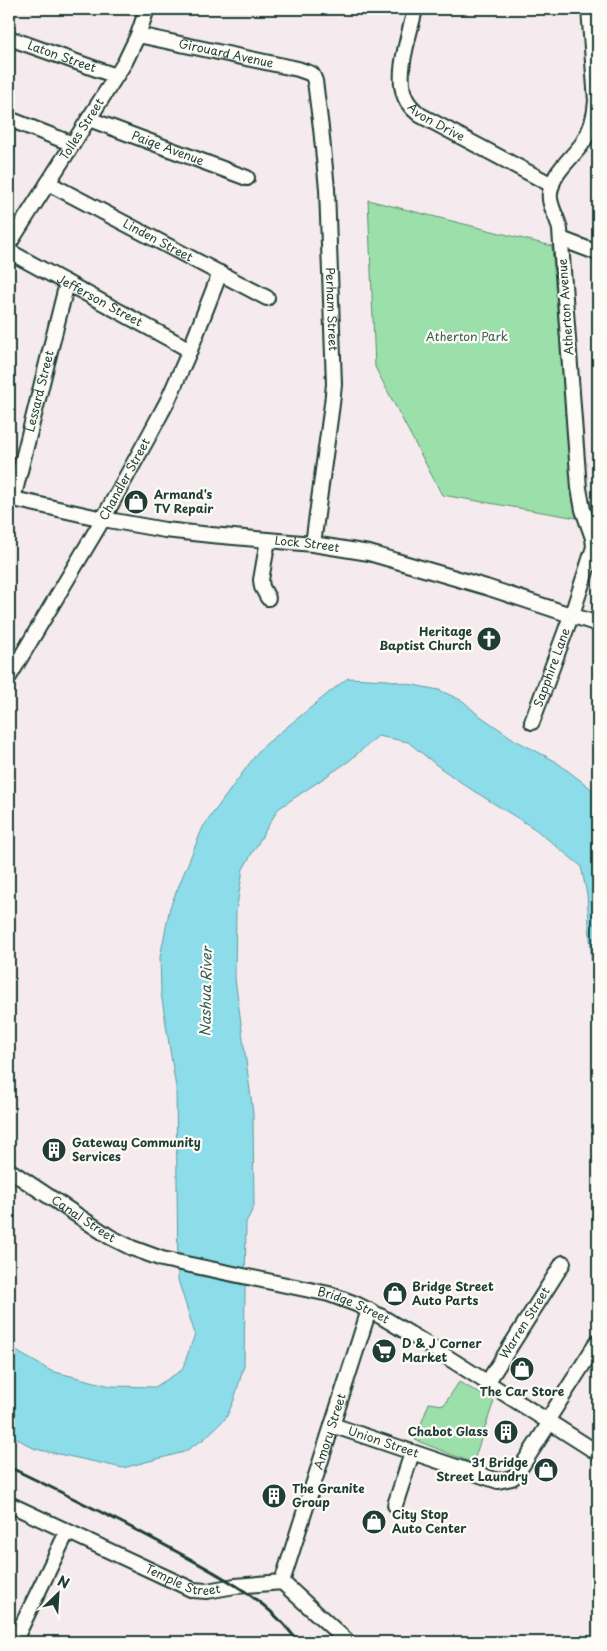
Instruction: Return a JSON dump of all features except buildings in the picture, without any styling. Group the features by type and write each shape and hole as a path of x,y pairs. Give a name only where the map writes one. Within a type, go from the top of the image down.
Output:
{"street":[{"name":"Tolles Street","path":"9,244 125,62 138,35 147,9"},
{"name":"Avon Drive","path":"415,9 402,75 403,90 408,104 420,115 552,185"},
{"path":"552,185 561,169 586,138 595,114 596,100 589,9"},
{"name":"Girouard Avenue","path":"138,35 298,68 312,74"},
{"name":"Laton Street","path":"9,38 116,76"},
{"name":"Perham Street","path":"312,74 317,92 327,189 334,384 313,544"},
{"path":"9,119 73,144"},
{"name":"Paige Avenue","path":"89,119 247,178"},
{"name":"Linden Street","path":"48,183 267,298"},
{"name":"Atherton Avenue","path":"552,185 550,201 560,225 579,488 583,510 594,542 592,554 572,614"},
{"path":"561,239 598,252"},
{"name":"Jefferson Street","path":"9,250 190,350"},
{"name":"Chandler Street","path":"9,677 103,519 164,408 190,350 220,273"},
{"name":"Lessard Street","path":"11,499 67,283"},
{"name":"Lock Street","path":"11,499 103,519 188,533 313,544 369,553 412,564 572,614 598,624"},
{"path":"268,540 261,580 262,587 268,598"},
{"name":"Sapphire Lane","path":"532,722 572,614"},
{"name":"Canal Street","path":"9,1170 110,1236 132,1248 162,1259"},
{"name":"Bridge Street","path":"162,1259 329,1294 369,1310 417,1338 598,1453"},
{"name":"Warren Street","path":"487,1383 563,1263"},
{"name":"Amory Street","path":"282,1582 369,1310"},
{"name":"Union Street","path":"332,1425 493,1480 508,1479 516,1475 598,1341"},
{"path":"395,1505 412,1453"},
{"name":"Temple Street","path":"10,1509 67,1532 193,1590 207,1591 235,1586 282,1582"},
{"path":"14,1642 67,1532"},
{"path":"282,1582 348,1642"}],"green space":[{"name":"Atherton Park","path":"368,200 552,246 573,503 577,518 442,495 375,367"},
{"path":"459,1382 494,1401 473,1463 415,1440 429,1403 444,1405"}],"water":[{"name":"Nashua River","path":"348,678 388,680 439,690 463,701 476,713 515,740 555,761 589,787 598,798 598,993 593,982 587,895 581,866 535,829 469,788 408,742 378,736 349,761 278,809 243,869 236,912 235,978 253,1113 254,1207 246,1222 244,1366 234,1400 226,1418 204,1439 184,1452 123,1468 35,1449 9,1434 9,1347 51,1371 111,1386 155,1387 182,1370 195,1334 178,1280 176,1088 161,993 160,957 170,907 203,827 260,749"}],"railway":[{"path":"9,1467 70,1496 222,1577 272,1612 298,1642"}],"place":[{"name":"Armand's TV Repair","path":"136,502"},
{"name":"Heritage Baptist Church","path":"489,639"},
{"name":"Gateway Community Services","path":"54,1150"},
{"name":"Bridge Street Auto Parts","path":"395,1294"},
{"name":"D & J Corner Market","path":"384,1351"},
{"name":"The Car Store","path":"522,1369"},
{"name":"Chabot Glass","path":"506,1432"},
{"name":"31 Bridge Street Laundry","path":"546,1470"},
{"name":"The Granite Group","path":"274,1496"},
{"name":"City Stop Auto Center","path":"374,1522"}]}
